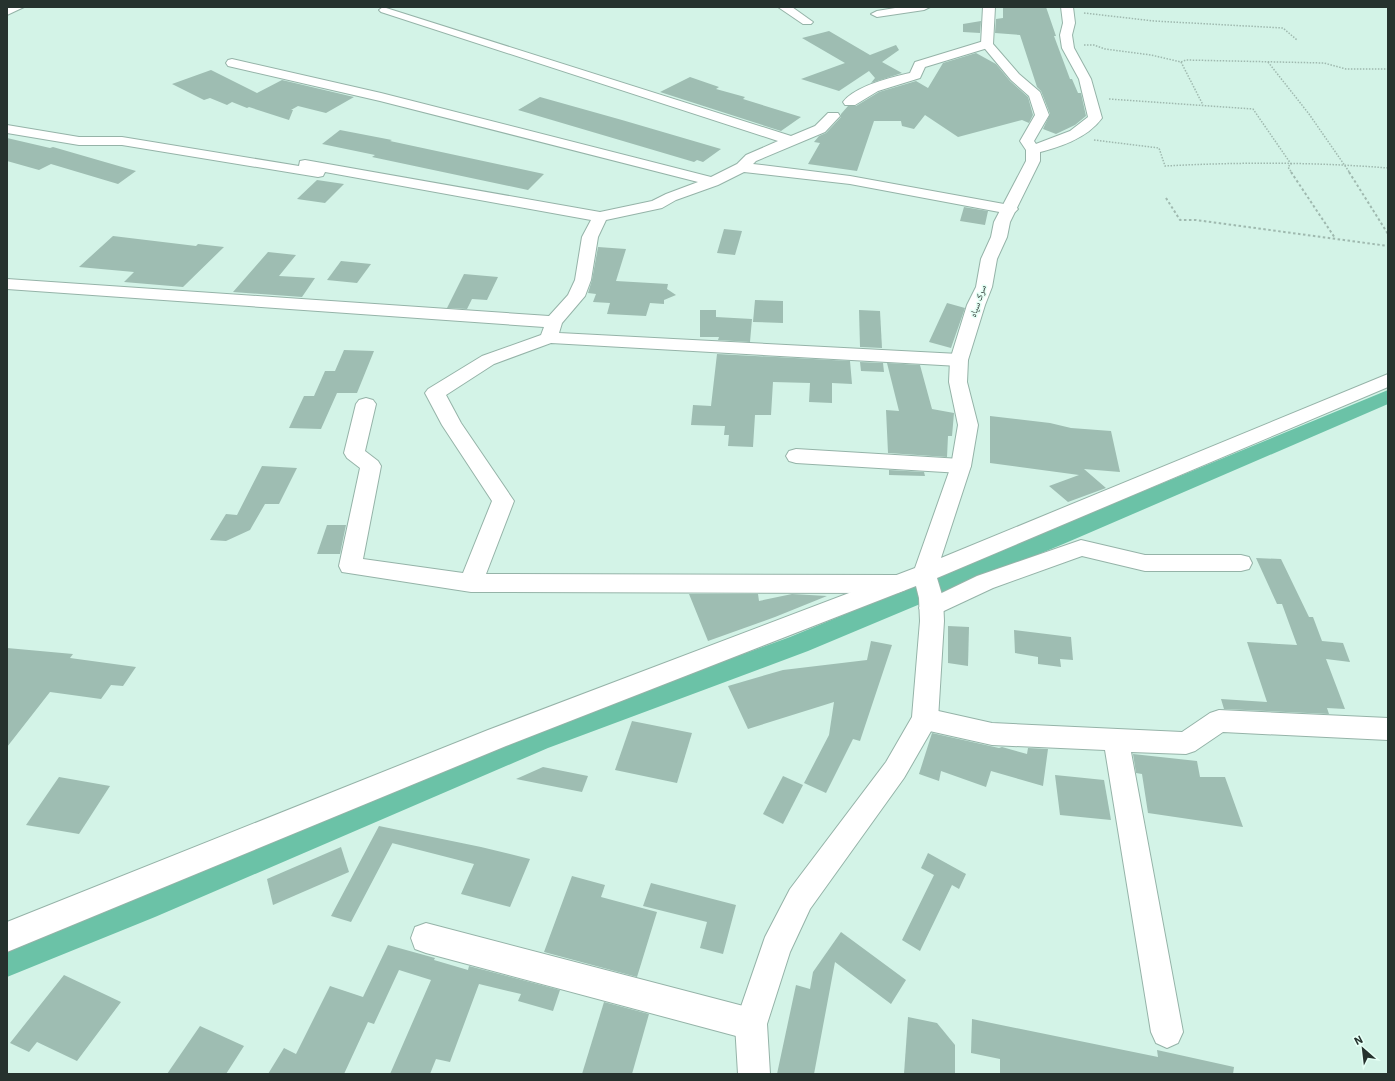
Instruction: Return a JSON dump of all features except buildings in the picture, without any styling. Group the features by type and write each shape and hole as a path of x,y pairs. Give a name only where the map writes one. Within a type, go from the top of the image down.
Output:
{"street":[{"path":"7,12 18,7"},
{"path":"784,7 807,22"},
{"path":"877,14 924,7"},
{"path":"920,78 919,65 987,44 989,7"},
{"path":"1033,150 1070,136 1088,127 1095,118 1084,79 1066,42 1069,23 1067,9"},
{"path":"385,10 790,142"},
{"name":"سرک سیاه","path":"928,590 961,466 968,424 963,396 958,382 959,360 976,305 984,287 988,259 999,237 1002,222 1010,209 1033,161 1033,150 1027,141 1042,115 1036,95 1015,77 987,44"},
{"path":"232,63 381,97 713,182"},
{"path":"898,66 920,78"},
{"path":"850,102 864,92 878,86 920,78"},
{"path":"305,164 600,217 657,205 671,197 713,182 742,167 751,158 820,129 833,116"},
{"path":"7,130 79,141 122,141 348,178"},
{"path":"742,167 850,180 1010,209"},
{"path":"471,583 503,501 452,425 435,393 488,360 552,330 576,296 583,280 590,238 600,217"},
{"path":"7,284 552,330 959,360"},
{"path":"928,590 1388,380"},
{"path":"366,404 354,453 372,466 350,566 471,583 897,584 928,590 985,582 1080,548 1145,563 1241,563"},
{"path":"796,456 961,466"},
{"path":"7,937 497,738 897,584"},
{"path":"754,1074 751,1024 776,948 800,899 895,770 925,719 932,621 928,590"},
{"path":"925,719 992,734 1186,743 1219,721 1388,729"},
{"path":"1116,740 1167,1032"},
{"path":"426,938 751,1024"}],"path":[{"path":"1067,9 1154,21 1283,28 1297,40"},
{"path":"1066,42 1080,45 1094,45 1105,49 1162,57 1181,62 1186,60 1324,63 1346,69 1388,69"},
{"path":"1181,62 1203,104"},
{"path":"1268,62 1309,114 1345,165 1388,234"},
{"path":"1088,97 1148,104 1203,104 1253,109 1291,164"},
{"path":"1070,136 1159,148 1165,166 1291,164 1345,165 1388,168"},
{"path":"1291,164 1288,167 1335,238"},
{"path":"1166,198 1180,220 1196,220 1388,246"}],"waterway":[{"path":"7,961 144,906 538,740 799,644 1060,536 1388,396"}]}
